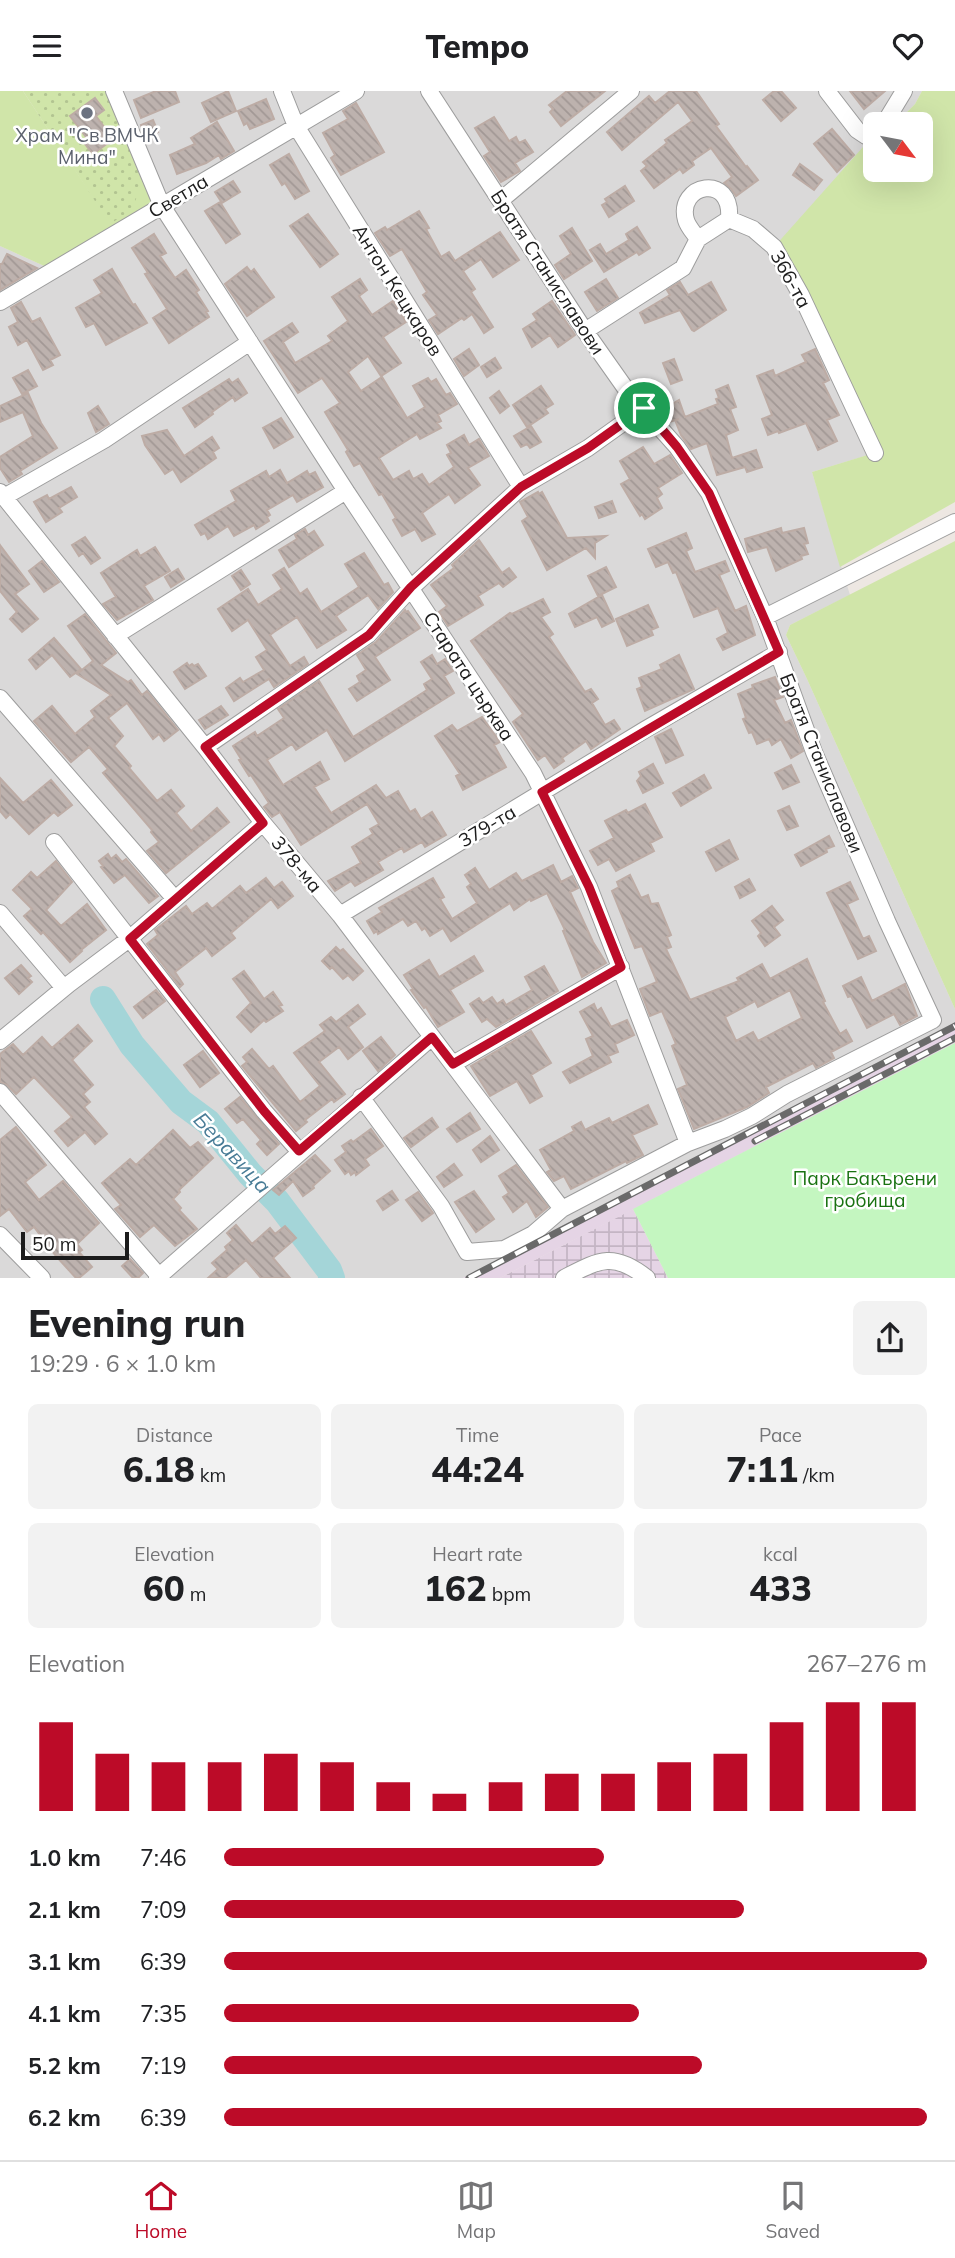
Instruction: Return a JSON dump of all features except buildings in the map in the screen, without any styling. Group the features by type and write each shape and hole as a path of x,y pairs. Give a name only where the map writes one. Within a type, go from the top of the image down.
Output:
{"street":[{"name":"Старата църква","path":"114,91 162,206 533,773 589,887 688,1143"},
{"name":"Антон Кецкаров","path":"282,91 296,126 521,487"},
{"name":"Светла","path":"0,302 356,91"},
{"name":"Братя Станиславови","path":"429,91 585,331 628,392 677,447 709,493 765,617 814,752 933,1020 787,1094 752,1116 688,1143"},
{"path":"501,200 631,91"},
{"path":"827,91 863,134"},
{"path":"890,112 904,91"},
{"path":"585,331 683,268 698,239 729,219 727,200 712,188 703,187 695,192 687,207 687,223 698,239"},
{"name":"366-та","path":"729,219 754,229 774,247 801,295 875,453"},
{"path":"2,495 103,440 250,342"},
{"path":"205,747 369,635 411,587 521,487 588,448 644,408"},
{"path":"115,636 346,491"},
{"name":"378-ма","path":"2,495 263,823 340,915 562,1209"},
{"path":"765,617 955,522"},
{"name":"379-та","path":"340,915 779,652"},
{"path":"0,698 175,899"},
{"path":"0,1041 130,939 263,823"},
{"path":"54,842 264,1111 299,1151"},
{"path":"0,913 67,986"},
{"path":"453,1064 621,967"},
{"path":"0,1091 167,1275 261,1185 432,1037"},
{"path":"361,1097 441,1206 467,1252 504,1249 533,1234 562,1209 688,1143"},
{"path":"0,1235 42,1278"},
{"path":"564,1278 595,1262 614,1260 632,1266 647,1278"}],"shaded area":[{"path":"114,91 922,91 907,112 863,112 863,182 873,182 875,453 812,472 850,595 790,625 786,635 955,1009 955,1023 463,1278 0,1278 0,246 53,270"},
{"path":"955,1023 955,1043 500,1278 463,1278"},
{"path":"633,1209 668,1278 500,1278"}],"green space":[{"path":"0,91 23,91 110,223 143,179 162,206 53,270 0,246"},
{"path":"23,91 108,91 143,179 132,210 110,224"},
{"path":"922,91 955,91 955,502 840,567 812,472 874,453 774,247 863,147 863,182 933,182 933,112 907,112"},
{"path":"955,541 955,1009 786,635 790,625"},
{"name":"Парк Бакърени гробища","path":"955,1043 955,1278 668,1278 633,1209"}],"waterway":[{"name":"Беравица","path":"103,999 132,1045 181,1102 208,1122 250,1174 277,1201 329,1270 332,1278"}],"railway":[{"path":"469,1278 955,1026"},
{"path":"755,1141 955,1038"}],"place":[{"name":"Храм \"Св.ВМЧК Мина\"","path":"87,113"}],"route":[{"path":"644,408 677,447 709,493 779,652 542,792 589,887 621,967 453,1064 432,1037 299,1151 264,1111 130,939 263,823 205,747 369,635 411,587 521,487 588,448 644,408"}]}
